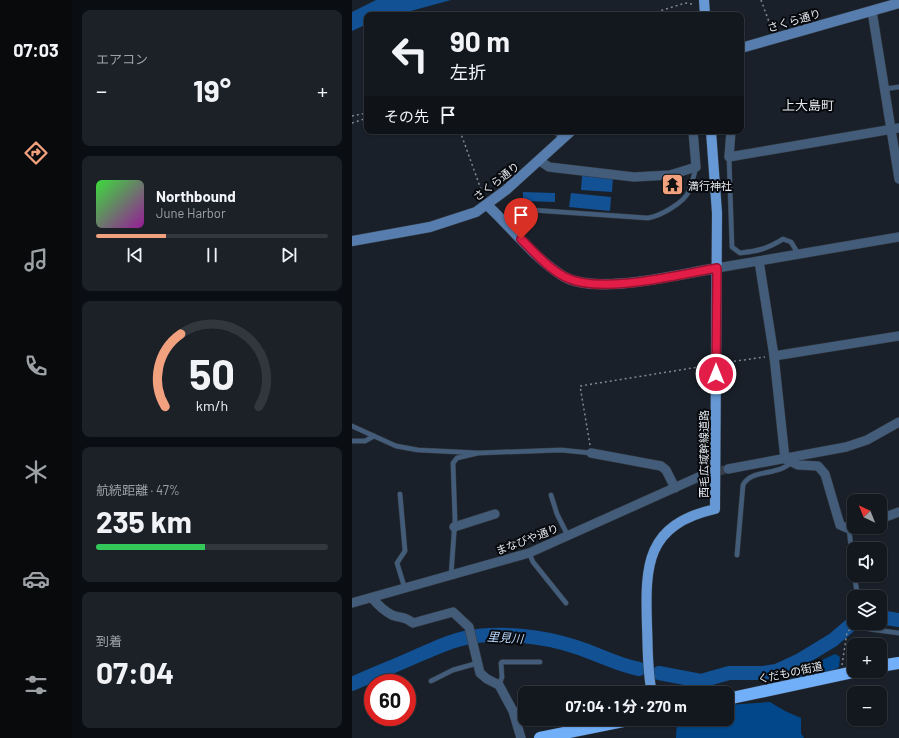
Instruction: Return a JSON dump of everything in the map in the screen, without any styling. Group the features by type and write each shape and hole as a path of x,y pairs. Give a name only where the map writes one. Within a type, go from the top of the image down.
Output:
{"highway":[{"path":"887,665 899,663"},
{"name":"くだもの街道","path":"734,697 847,673"},
{"path":"540,738 599,726"}],"main road":[{"path":"704,0 705,12"},
{"name":"西毛広域幹線道路","path":"651,686 648,661 646,600 647,579 651,560 657,544 672,526 700,512 715,509 717,213 711,134"}],"street":[{"name":"さくら通り","path":"744,47 899,3"},
{"path":"872,11 884,89 895,129 899,179"},
{"path":"731,134 729,157 895,129"},
{"name":"さくら通り","path":"352,241 430,227 461,218 487,205 540,161 569,134"},
{"path":"540,161 549,167 634,177 670,175 696,167 693,134"},
{"path":"487,205 551,267 564,277 585,284 608,286 899,237"},
{"path":"759,261 774,356 788,461"},
{"path":"774,356 899,336"},
{"path":"728,469 788,461 846,447 867,440 899,422"},
{"path":"591,453 661,466 666,470 675,488"},
{"path":"788,461 798,465 818,466 821,468 825,474 840,525 847,527"},
{"name":"まなびや通り","path":"352,603 529,553 703,475"},
{"path":"887,516 899,512"},
{"path":"454,527 495,514"},
{"path":"372,598 378,606 394,615 406,617 413,623 453,612 469,627 482,676 499,684 513,711 521,738"}],"lane":[{"path":"884,89 899,87"},
{"path":"558,134 561,141"},
{"path":"729,157 732,247 740,253 762,250 771,247 784,239 791,242 799,255"},
{"path":"501,220 517,209 571,211 648,218 656,217 671,208 688,193 696,167"},
{"path":"352,426 396,446 418,450 479,453 561,450 591,453"},
{"path":"352,441 365,441 374,436"},
{"path":"451,576 454,527 453,463 457,458 479,453"},
{"path":"737,555 743,486 745,481 752,476 779,470 788,461"},
{"path":"400,494 405,551 398,563 405,589"},
{"path":"551,496 557,514 568,536"},
{"path":"529,553 533,562 566,603"},
{"path":"876,630 899,633"},
{"path":"499,684 502,677 502,662 540,662"},
{"path":"431,681 453,670 478,663"},
{"path":"513,711 518,709"}],"path":[{"path":"761,0 775,38"},
{"path":"656,12 685,3 692,4"},
{"path":"352,116 364,114"},
{"path":"352,123 364,119"},
{"path":"461,134 487,205"},
{"path":"729,362 774,356"},
{"path":"591,453 580,386 704,366"},
{"path":"841,674 847,632 850,630"}],"shaded area":[{"path":"376,0 451,0 407,12 364,12 364,25 352,31 352,12"},
{"path":"582,176 613,177 612,192 581,190"},
{"path":"523,192 555,193 555,202 523,201"},
{"path":"571,193 611,197 610,211 569,207"},
{"path":"835,654 840,657 839,667 834,670 801,677 786,677 781,675 780,671 796,663 822,660"},
{"path":"770,702 801,718 801,733 804,738 676,738 677,726 734,726 734,705"}],"waterway":[{"name":"里見川","path":"887,618 899,620"},
{"name":"里見川","path":"659,673 701,681 729,673 763,673 776,671 800,660 833,640 847,628"},
{"name":"里見川","path":"352,684 453,641 492,635 535,637 563,643 623,665 639,669"}],"tunnel":[{"path":"703,475 728,469"}],"place":[{"name":"満行神社","path":"672,185"}],"district":[{"name":"上大島町","path":"808,105"}],"route":[{"path":"521,239 564,277 585,284 608,286 717,268 716,374"}]}
